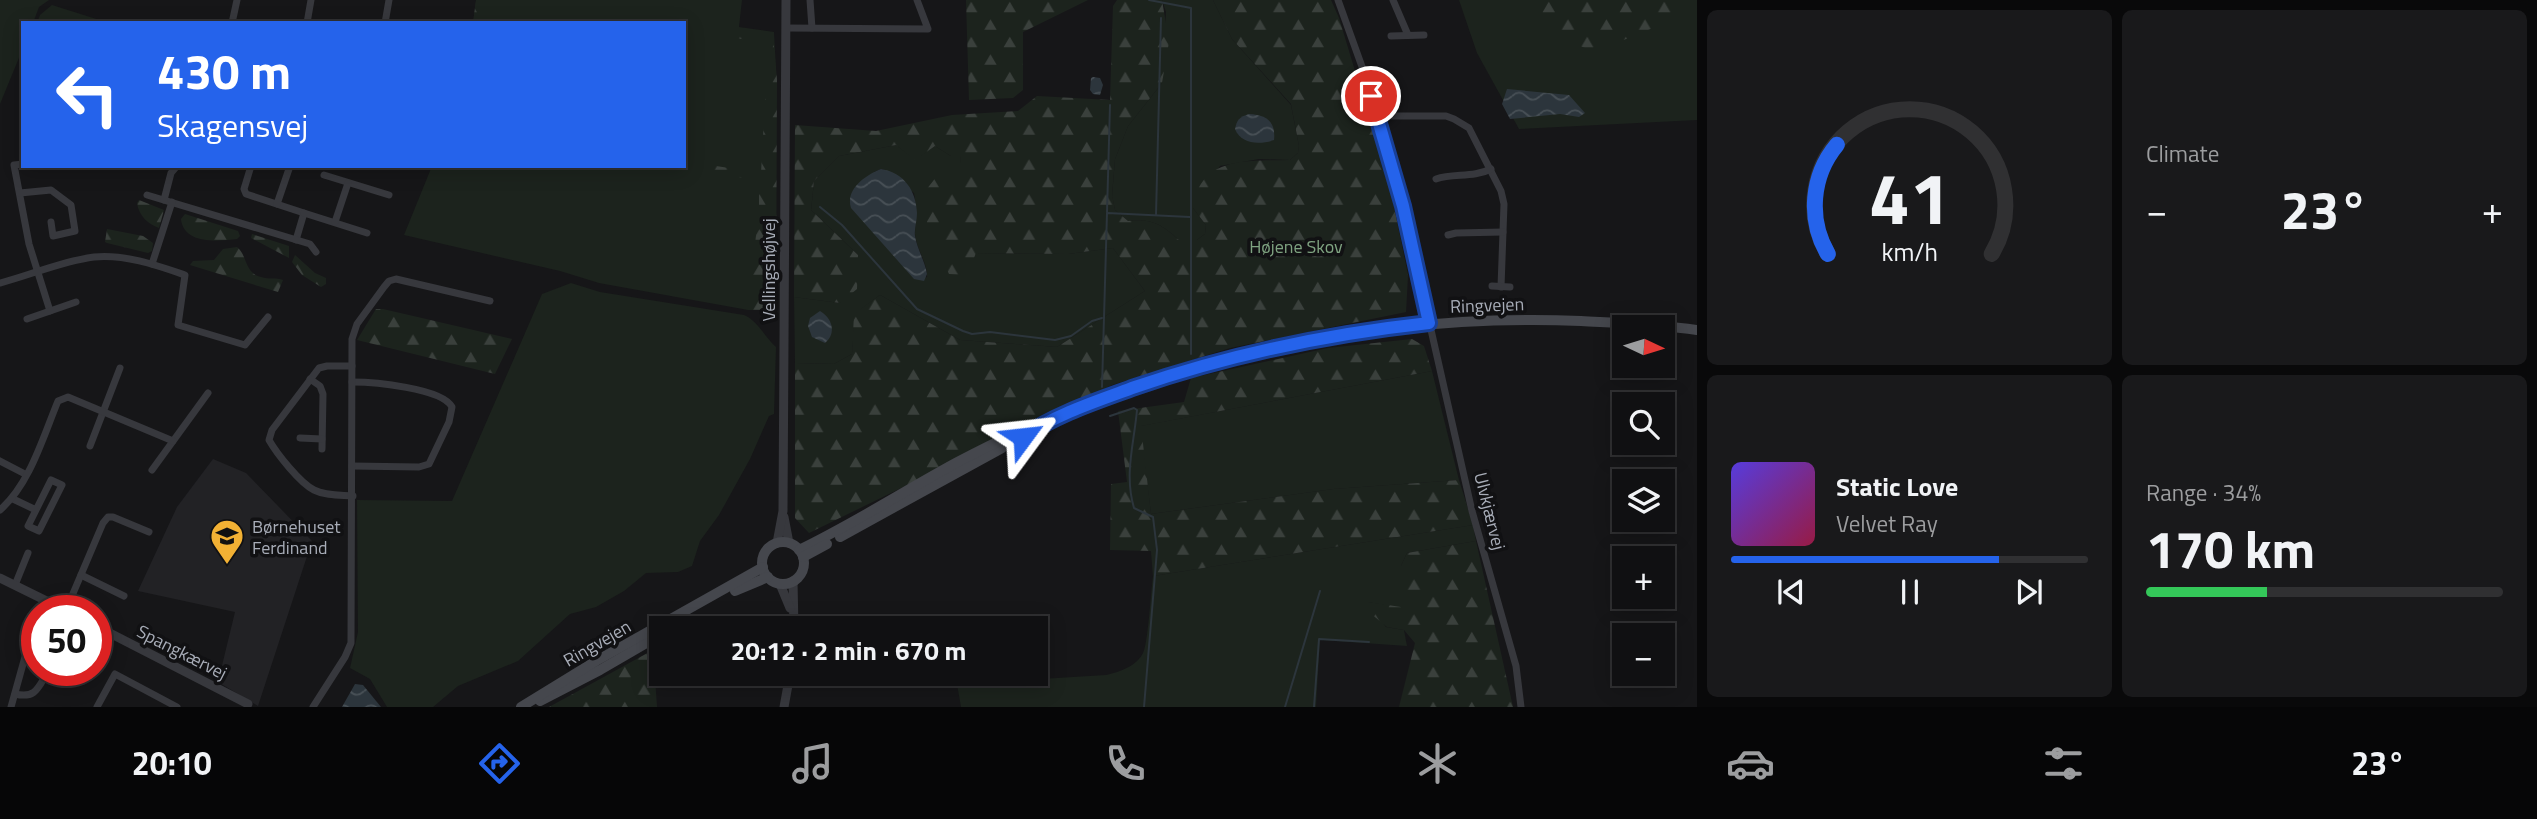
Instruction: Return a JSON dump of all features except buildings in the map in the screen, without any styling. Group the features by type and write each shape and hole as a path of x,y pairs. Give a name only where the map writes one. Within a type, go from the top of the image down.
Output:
{"main road":[{"name":"Ringvejen","path":"801,553 937,473 1020,431 1158,379 1253,352 1330,336 1429,323 1530,319 1660,324 1697,330"},
{"path":"777,543 789,543 801,553 802,571 793,581 780,583 768,577 763,567 767,550 777,543"},
{"name":"Ringvejen","path":"521,707 763,567"},
{"path":"691,616 768,577"},
{"name":"Ringvejen","path":"527,707 649,642"}],"street":[{"path":"232,21 237,0"},
{"path":"307,21 311,0"},
{"path":"385,21 388,0"},
{"name":"Vellingshøjvej","path":"777,543 783,511 786,0"},
{"path":"810,0 813,28"},
{"path":"786,28 928,29 917,0"},
{"name":"Ulvkjærvej","path":"1338,0 1350,27 1403,206 1472,511 1516,666 1521,707"},
{"path":"1394,0 1408,35"},
{"path":"1391,36 1424,35"},
{"path":"1377,117 1446,116 1469,128 1503,197 1506,287 1492,286"},
{"path":"21,164 14,165 36,272 50,311"},
{"path":"152,264 168,201 171,173 175,168"},
{"path":"250,168 244,192 367,233"},
{"path":"277,204 289,168"},
{"path":"1436,179 1445,176 1472,176 1490,169"},
{"path":"324,175 389,195"},
{"path":"335,222 348,183"},
{"path":"20,193 51,190 71,205 75,231 53,236 51,222"},
{"path":"147,195 310,244 316,252"},
{"path":"296,240 304,213"},
{"path":"1448,235 1503,232"},
{"path":"0,283 75,260 122,258 185,275 178,325 245,345 268,317"},
{"path":"313,707 351,643 354,331 389,282 403,280 490,301"},
{"path":"27,319 76,302"},
{"path":"352,366 319,368 272,430 269,440 313,490 327,495 353,496"},
{"path":"90,446 120,368"},
{"path":"310,379 320,386 323,394 322,449"},
{"path":"352,382 384,382 442,397 452,407 449,422 429,464 419,467 352,466"},
{"path":"152,470 208,393"},
{"path":"0,510 13,499 39,449 58,401 68,397 173,441"},
{"path":"300,438 323,439"},
{"path":"0,461 25,474"},
{"path":"51,480 62,485 39,531 28,526 36,510 51,480"},
{"path":"13,499 36,510"},
{"name":"Vellingshøjvej","path":"783,511 789,543"},
{"path":"72,595 108,517 149,532"},
{"path":"15,585 28,553"},
{"path":"81,575 124,596"},
{"path":"0,578 34,595"},
{"path":"793,581 793,616"},
{"path":"780,583 793,612"},
{"name":"Spangkærvej","path":"112,634 248,706"},
{"path":"11,707 21,674"},
{"path":"97,707 115,674 177,707"},
{"path":"15,694 34,694 39,686"},
{"path":"784,707 788,686"}],"shaded area":[{"name":"Børnehuset Ferdinand","path":"213,459 246,473 312,541 258,706 218,682 235,612 138,591 177,507"}],"green space":[{"path":"0,0 49,0 39,7 34,21 21,21 21,53 0,104"},
{"path":"476,0 742,0 739,27 774,32 776,310 748,310 599,283 560,271 404,235 431,168 686,168 686,21 473,21"},
{"path":"476,0 489,0 485,21 473,21"},
{"path":"966,0 1088,0 1023,32 1023,90 1013,98 969,100"},
{"name":"Højene Skov","path":"1117,0 1162,0 1169,42 1162,83 1128,126 1115,159 1112,195 1115,210 1128,221 1156,224 1179,240 1197,240 1205,234 1206,225 1193,208 1197,191 1205,178 1229,164 1290,160 1298,153 1299,146 1291,104 1232,39 1213,0 1331,0 1339,18 1390,187 1408,275 1406,312 1230,348 1112,385 809,533 795,518 795,363 834,364 852,354 854,314 880,295 960,340 1057,347 1145,291 1113,248 1068,254 976,253 967,275 949,274 927,226 926,190 937,176 962,177 960,156 951,156 935,146 915,160 896,145 839,156 814,181 811,210 858,255 857,289 840,303 794,297 795,125 876,131 952,115 1018,111 1037,96 1110,100 1113,6"},
{"path":"1162,0 1213,0 1232,39 1291,105 1299,146 1298,153 1290,160 1259,159 1220,166 1193,208 1206,225 1205,234 1197,240 1179,240 1151,222 1128,221 1115,210 1112,196 1115,159 1128,126 1162,83 1166,12"},
{"path":"1459,0 1697,0 1697,120 1519,129 1477,53"},
{"path":"1534,0 1658,0 1671,1 1679,8 1678,18 1621,41 1590,49 1577,44 1558,30"},
{"path":"52,5 103,21 38,21 40,15"},
{"path":"734,31 773,37 777,79 776,310 748,310 759,207 759,181 686,167 686,161 761,173 768,44 731,37"},
{"path":"896,145 915,159 935,146 951,156 960,156 975,253 1068,254 1113,248 1145,291 1057,347 960,340 880,295 855,314 852,354 834,364 795,363 794,297 840,303 858,255 811,210 814,181 839,156","holes":["885,170 914,193 915,234 927,278 874,172"]},
{"path":"139,200 164,210 159,228 142,216 137,203"},
{"path":"185,214 238,231 240,236 237,239 221,240 195,237 183,227 181,219"},
{"path":"107,229 143,236 153,243 152,251 148,253 107,243"},
{"path":"252,234 289,246 289,258 251,238"},
{"path":"237,247 256,275 283,280 278,292 190,265 193,261 214,260 223,249"},
{"path":"295,255 315,273 326,278 326,284 321,287 302,275 292,262"},
{"path":"571,283 600,292 749,318 776,347 774,414 769,416 750,459 719,515 700,541 692,566 678,572 646,573 624,591 596,607 570,614 518,661 458,686 433,707 387,707 370,679 350,668 358,632 357,500 452,501 542,294"},
{"path":"376,309 512,339 495,374 357,340"},
{"path":"1412,339 1424,346 1432,371 1141,426 1151,514 1334,489 1459,480 1473,525 1153,576 1151,551 1110,550 1111,484 1127,482 1118,411 1184,402 1191,378 1328,348"},
{"path":"1432,371 1459,480 1334,489 1151,514 1140,426"},
{"path":"1473,525 1476,541 1407,553 1401,566 1401,608 1368,602 1386,627 1404,630 1407,646 1320,640 1316,707 961,707 957,686 1048,686 1048,679 1106,675 1132,665 1140,658 1145,648 1153,576"},
{"path":"1476,541 1513,707 1399,707 1415,643 1404,630 1387,627 1364,608 1364,604 1368,602 1401,607 1401,566 1407,553"},
{"path":"649,652 649,686 656,686 657,707 549,707"}],"water":[{"path":"1093,77 1100,78 1103,85 1100,95 1093,94 1090,90"},
{"path":"1507,89 1569,95 1585,113 1579,117 1560,114 1510,119 1502,104"},
{"path":"1249,114 1269,120 1274,140 1251,142 1238,134 1235,129 1238,121"},
{"path":"881,169 902,179 914,197 917,213 915,236 927,274 924,281 914,279 851,208 854,189 863,179"},
{"path":"820,311 832,326 831,335 825,343 812,337 808,326 810,318"},
{"path":"355,684 363,685 381,707 342,707"}],"waterway":[{"path":"1149,0 1191,8 1191,354"},
{"path":"1156,215 1161,18"},
{"path":"1107,212 1110,105"},
{"path":"820,207 842,225 917,309 963,331 972,334 990,332 1055,340 1071,336 1092,321 1102,318"},
{"path":"1102,387 1107,213 1190,217"},
{"path":"1110,416 1134,408 1137,410 1130,471 1131,495 1134,508 1153,517 1157,550 1144,707"},
{"path":"1285,707 1320,591"},
{"path":"1314,707 1319,639 1369,642"}],"place":[{"name":"Børnehuset Ferdinand","path":"227,566"}],"route":[{"path":"1023,437 1041,424 1104,398 1183,371 1291,343 1429,323 1403,206 1371,96"}]}
